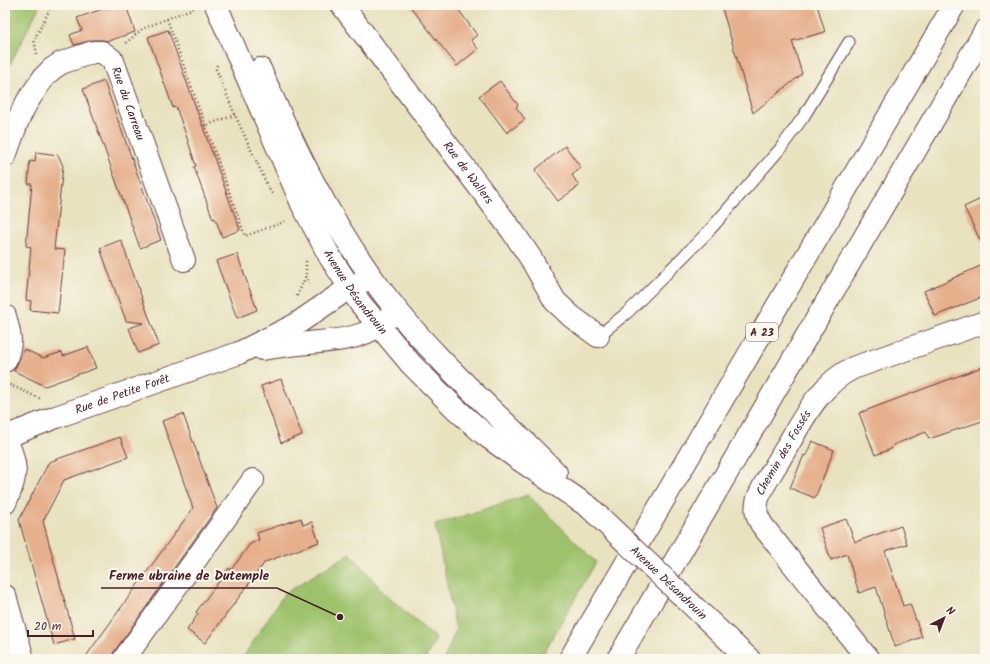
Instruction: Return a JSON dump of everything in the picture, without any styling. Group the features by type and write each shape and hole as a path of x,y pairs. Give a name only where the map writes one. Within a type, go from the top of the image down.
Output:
{"main road":[{"name":"Avenue Désandrouin","path":"216,5 302,204 330,257 349,288 378,326 411,364 480,430 514,456 589,507"},
{"name":"Avenue Désandrouin","path":"233,5 266,84 321,198 350,245 374,280 396,308 451,369 518,434 589,507 742,652"},
{"name":"Rue de Wallers","path":"342,5 513,232 530,257 555,301 572,317 598,336"},
{"name":"A 23","path":"570,659 954,5"},
{"path":"618,659 985,31"},
{"name":"Rue du Carreau","path":"5,156 23,110 44,77 61,63 93,52 102,52 113,62 184,260"},
{"name":"Rue de Petite Forêt","path":"5,436 239,353 300,322 349,288 362,282 374,280"},
{"name":"Rue de Petite Forêt","path":"239,353 299,344 343,340 361,336 378,326 396,308"},
{"path":"5,316 11,340 5,361"},
{"name":"Chemin des Fossés","path":"868,659 762,525 756,512 758,498 807,412 820,394 838,377 853,368 985,322"},
{"path":"5,436 14,459 16,472 10,493 5,503"},
{"path":"124,659 253,480"},
{"path":"5,596 23,659"}],"lane":[{"path":"598,336 628,312 708,232 788,140 849,42"}],"path":[{"path":"44,77 34,40 52,5"},
{"path":"110,58 142,29 202,5"},
{"path":"167,20 204,126 245,236 293,218"},
{"path":"204,126 235,115"}],"green space":[{"path":"5,5 40,5 5,74"},
{"path":"528,495 596,562 540,659 444,659 456,630 435,525"},
{"path":"350,553 384,593 436,639 425,659 242,659 284,594"}],"building":[{"path":"114,5 126,5 135,32 108,41 93,40 74,45 70,35 82,30 77,18"},
{"path":"409,5 455,5 477,35 471,40 478,49 457,66"},
{"path":"721,5 817,5 825,32 792,41 802,74 753,113"},
{"path":"168,30 240,230 222,237 215,218 213,219 194,167 196,166 185,132 176,107 173,108 148,37"},
{"path":"104,81 161,240 140,248 83,89"},
{"path":"500,81 518,105 516,107 525,119 507,133 479,96"},
{"path":"565,146 581,168 572,175 579,186 558,201 535,170"},
{"path":"36,152 58,155 63,166 54,249 65,250 58,313 30,310 31,301 26,300 31,247 26,246 32,184 28,184 30,161 35,162"},
{"path":"985,197 985,250 964,207"},
{"path":"121,240 159,345 138,353 129,328 144,323 126,321 100,248"},
{"path":"237,254 257,310 237,318 216,261"},
{"path":"985,264 985,296 935,316 924,291"},
{"path":"88,347 96,368 45,386 14,371 24,349 43,358 62,352 63,356"},
{"path":"985,366 985,420 929,439 926,432 893,445 891,449 875,455 859,413"},
{"path":"281,379 302,435 281,443 261,386"},
{"path":"183,414 217,508 114,652 111,659 84,659 193,508 162,421"},
{"path":"120,437 128,457 64,480 43,521 75,639 54,645 19,520 49,462"},
{"path":"812,441 834,450 815,498 790,488 804,455 806,456"},
{"path":"301,518 303,525 312,522 319,542 265,562 205,643 187,630 198,614 196,612 229,568 231,570 250,544 259,540 257,533"},
{"path":"846,519 855,542 901,526 907,544 885,551 903,606 910,604 922,637 895,647 876,587 859,593 847,554 831,560 820,528"}],"place":[{"name":"Ferme ubraine de Dutemple","path":"340,617"}]}
